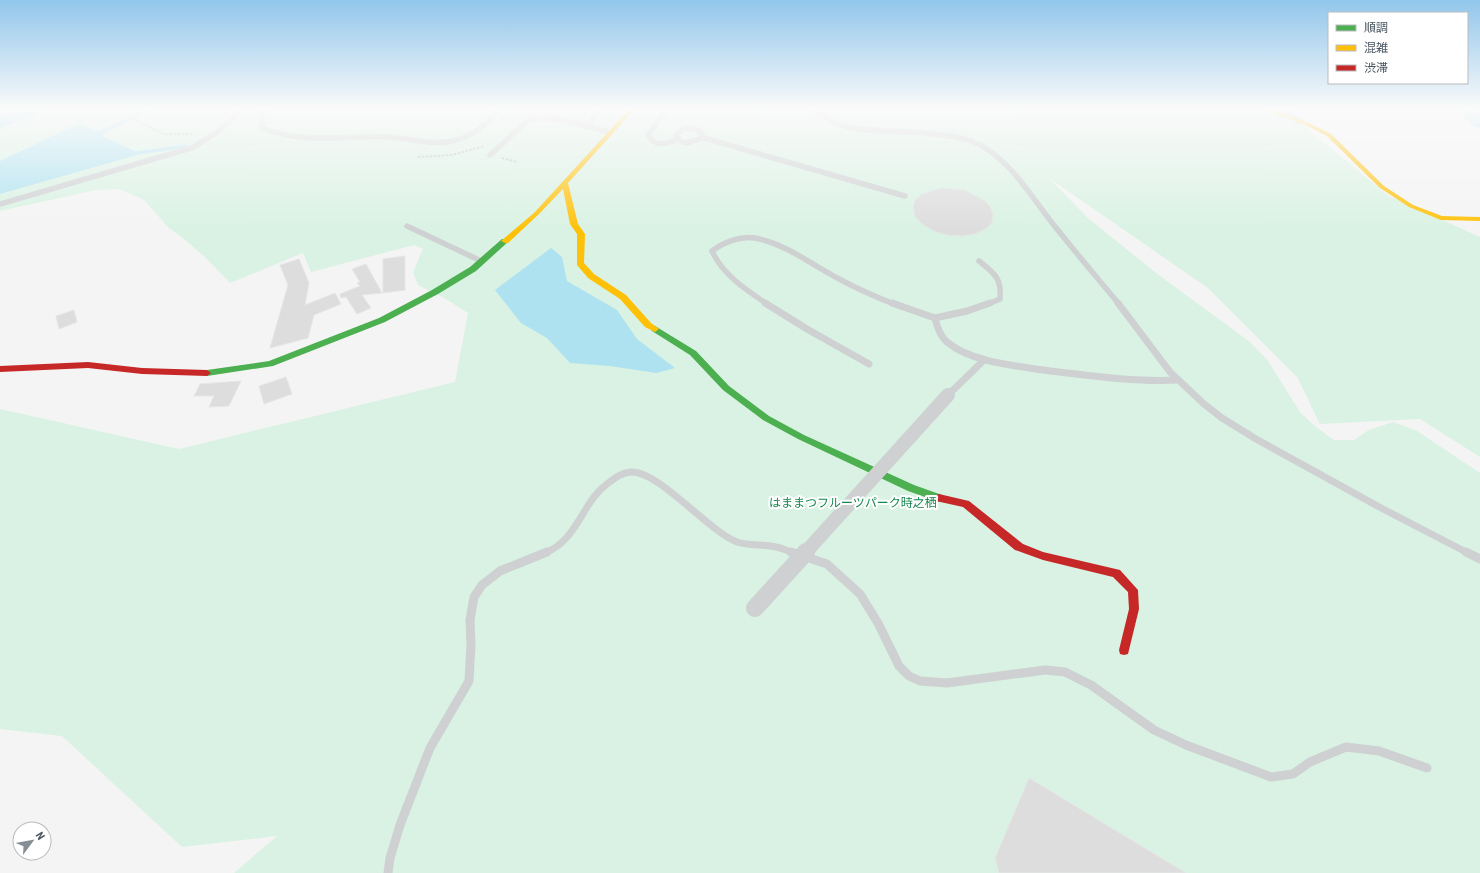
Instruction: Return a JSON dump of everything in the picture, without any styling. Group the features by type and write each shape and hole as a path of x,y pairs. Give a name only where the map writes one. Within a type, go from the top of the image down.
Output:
{"street":[{"path":"0,369 88,365 142,370 205,373 270,364 382,320 473,269 538,213 595,150"},
{"path":"1344,150 1382,187 1411,206 1441,218 1480,219"},
{"path":"565,184 574,224 581,234 580,263 591,276 623,297 648,325 693,353 731,392 766,418 801,437 931,496 966,504 1019,547 1043,556 1116,573 1133,590 1134,609 1124,650"},
{"path":"755,608 948,395"}],"lane":[{"path":"0,204 185,150"},
{"path":"490,155 496,150"},
{"path":"745,150 905,196"},
{"path":"987,150 1002,162 1026,188 1056,228 1127,313 1170,372 1222,418 1256,440 1383,509 1480,559"},
{"path":"407,226 481,261"},
{"path":"869,364 803,327 749,291 728,275 717,264 712,257 712,251 722,244 738,239 754,238 774,244 805,259 840,280 890,302 935,318 967,311 1000,299 1002,289 1000,279 979,261"},
{"path":"935,318 938,331 947,342 984,360 1101,378 1154,382 1178,380"},
{"path":"948,395 984,360"},
{"path":"388,873 390,858 400,826 430,748 469,681 471,650 470,620 474,597 482,585 500,571 552,550 560,545 572,532 602,488 621,474 633,472 647,476 658,483 720,533 738,542 776,547 826,564 860,594 878,623 899,666 908,676 920,681 947,683 1045,670 1065,672 1091,685 1154,730 1186,745 1271,777 1294,774 1310,762 1346,747 1379,752 1427,768"}],"green space":[{"name":"はままつフルーツパーク時之栖","path":"0,150 1333,150 1389,196 1480,237 1480,457 1420,419 1320,424 1297,377 1208,288 1049,178 1088,218 1156,273 1250,342 1268,361 1300,412 1317,428 1334,440 1354,440 1369,430 1393,422 1417,431 1480,473 1480,873 234,873 277,836 182,847 62,736 0,729 0,409 179,449 455,382 468,313 446,299 418,285 413,272 423,249 414,245 311,272 303,253 230,283 207,259 168,227 144,200 119,189 96,190 0,211"}],"water":[{"path":"24,150 132,150 137,152 137,155 0,194 0,161"},
{"path":"551,248 562,257 567,281 617,310 637,339 675,368 656,373 610,366 570,363 547,338 521,323 495,290"}],"building":[{"path":"941,188 964,190 984,200 990,206 993,214 992,223 985,229 975,234 962,236 947,235 934,231 922,224 915,216 913,208 915,200 922,194"},
{"path":"405,256 405,290 383,293 383,259"},
{"path":"299,259 309,283 305,305 335,293 341,304 314,315 308,338 270,348 288,285 280,265"},
{"path":"366,264 382,293 362,295 371,308 357,314 346,297 341,298 340,294 360,286 357,283 360,282 352,269"},
{"path":"74,310 77,322 59,329 56,316"},
{"path":"286,377 292,394 264,404 259,386"},
{"path":"241,381 229,406 209,407 214,396 194,396 200,384"},
{"path":"1029,778 1186,873 999,873 995,858"}],"waterway":[{"path":"131,154 160,150"}],"traffic: fast":[{"path":"207,373 270,364 382,320 435,292 473,269 505,241"},
{"path":"655,329 693,353 726,388 766,418 801,437 911,488 939,498"}],"traffic: slow":[{"path":"505,241 537,213 595,150"},
{"path":"1344,150 1382,187 1411,206 1441,218 1480,219"},
{"path":"565,184 574,224 581,234 580,263 591,276 623,297 648,325 655,329"}],"traffic: jam":[{"path":"0,369 88,365 142,371 207,373"},
{"path":"939,498 966,504 1019,547 1043,556 1116,573 1133,590 1134,609 1124,650"}]}
